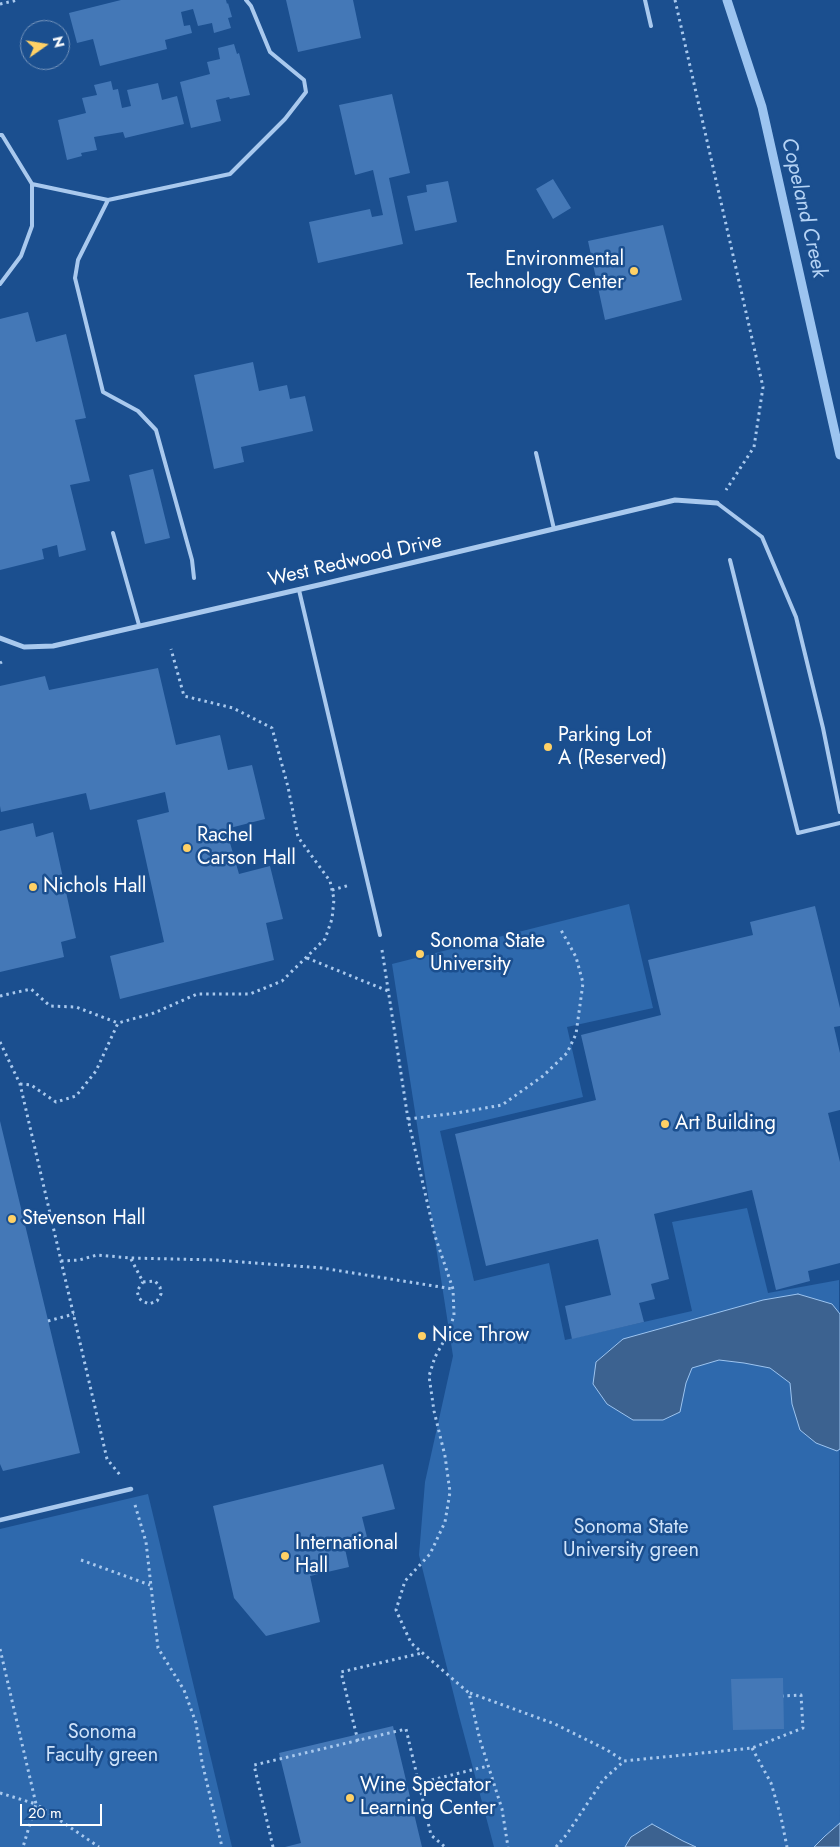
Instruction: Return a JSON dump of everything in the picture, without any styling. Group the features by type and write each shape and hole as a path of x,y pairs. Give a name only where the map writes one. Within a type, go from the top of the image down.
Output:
{"street":[{"name":"West Redwood Drive","path":"0,638 24,647 53,646 299,590 675,500 717,503"},
{"path":"0,1520 131,1489"}],"lane":[{"path":"32,184 108,200 230,174 285,119 306,92 304,80 270,52 251,6 246,0"},
{"path":"645,0 651,26"},
{"path":"0,135 2,135 32,184 32,226 21,256 0,284"},
{"path":"108,200 78,260 75,278 103,392 138,410 156,430 192,560 194,578"},
{"path":"536,453 554,529"},
{"path":"717,503 762,537 796,617 823,728 840,812"},
{"path":"113,533 140,625"},
{"path":"730,560 798,834 840,823"},
{"path":"299,590 380,935"}],"path":[{"path":"0,4 18,0"},
{"path":"675,0 763,387 754,447 717,503"},
{"path":"0,996 31,989 50,1006 76,1007 118,1023 154,1013 197,994 250,994 282,981 325,939 332,919 334,900 330,881 298,837 288,787 272,728 233,708 184,696 171,649"},
{"path":"332,890 350,886"},
{"path":"408,1119 457,1113 502,1104 543,1076 567,1053 576,1034 583,983 576,957 561,930"},
{"path":"380,935 408,1119 435,1236 452,1289 454,1314 449,1332 435,1357 429,1376 450,1492 447,1512 445,1522 430,1554 405,1581 396,1610 411,1643 469,1693 555,1724 607,1750 624,1761"},
{"path":"307,958 388,991"},
{"path":"20,1084 31,1085 56,1102 76,1096 96,1071 118,1023"},
{"path":"0,1042 20,1084 107,1459 131,1489 146,1542 158,1648 184,1690 196,1723 202,1762 222,1847"},
{"path":"61,1262 97,1256 215,1260 322,1268 452,1289"},
{"path":"131,1258 143,1282"},
{"path":"155,1281 160,1287 161,1294 154,1303 146,1303 139,1298 137,1291 143,1282 155,1281"},
{"path":"48,1321 74,1314"},
{"path":"81,1560 150,1586"},
{"path":"0,1649 36,1804 23,1847"},
{"path":"358,1741 341,1672 422,1653"},
{"path":"469,1693 480,1740 502,1809 508,1847"},
{"path":"556,1847 567,1834 603,1780 624,1761 752,1748 803,1728 801,1695 783,1696"},
{"path":"273,1847 254,1765 406,1729 431,1835 446,1847"},
{"path":"752,1748 771,1783 787,1847"},
{"path":"419,1783 488,1766"},
{"path":"0,1793 36,1804 99,1847"}],"green space":[{"name":"Sonoma State University green","path":"629,904 653,1008 567,1027 583,1097 440,1131 474,1281 549,1263 565,1340 692,1311 672,1222 747,1208 768,1293 839,1280 840,1847 494,1847 419,1555 425,1482 453,1356 392,964"},
{"name":"Sonoma Faculty green","path":"148,1494 232,1847 0,1847 0,1529"}],"shaded area":[{"path":"798,1294 832,1304 840,1314 840,1449 837,1451 816,1443 800,1430 792,1404 790,1383 770,1368 719,1360 692,1368 686,1383 680,1412 663,1420 633,1420 607,1404 593,1384 596,1362 623,1339 763,1300"},
{"path":"840,1823 840,1847 814,1847 825,1836"},
{"path":"652,1824 696,1847 625,1847 631,1837"}],"building":[{"path":"121,0 226,0 232,17 228,18 231,28 214,33 212,23 198,26 193,9 181,12 184,26 190,25 192,33 165,40 167,49 100,66 93,39 77,43 69,13"},
{"path":"286,0 353,0 361,38 298,52"},
{"path":"234,44 237,54 239,53 250,95 216,100 221,121 191,128 180,82 210,74 207,62 220,59 218,48"},
{"path":"111,81 113,90 118,89 122,108 131,106 127,90 158,83 162,100 177,96 184,124 125,138 123,132 94,137 97,150 81,153 82,156 67,160 58,120 86,113 82,98 97,95 94,85"},
{"path":"392,94 410,173 389,178 403,244 318,263 309,222 370,209 372,217 383,215 373,170 355,175 339,105"},
{"path":"553,179 571,208 553,219 536,189"},
{"path":"448,181 457,222 415,231 407,196 427,192 426,185"},
{"name":"Environmental Technology Center","path":"663,225 682,300 605,320 588,241"},
{"path":"28,312 36,342 66,334 86,418 75,420 90,481 70,485 86,550 59,557 57,545 42,549 44,559 0,570 0,319"},
{"path":"253,362 259,391 287,385 290,399 305,396 313,431 241,447 244,462 214,469 194,375"},
{"path":"153,469 170,538 145,544 129,475"},
{"name":"Rachel Carson Hall","path":"158,668 176,745 220,735 228,770 252,765 265,819 226,829 239,874 270,866 283,919 266,923 274,960 120,999 110,956 164,942 137,820 169,812 165,792 90,810 86,793 1,812 0,686 45,676 49,690"},
{"name":"Nichols Hall","path":"33,823 36,837 53,832 76,938 61,942 64,957 0,972 0,831"},
{"name":"Art Building","path":"815,906 840,1008 840,1026 834,1027 840,1053 840,1110 828,1113 840,1162 840,1263 808,1271 810,1281 776,1290 752,1190 654,1214 669,1279 651,1284 655,1299 639,1303 644,1322 572,1339 565,1306 611,1295 598,1239 486,1266 455,1134 596,1100 581,1035 661,1015 648,960 753,935 750,922"},
{"name":"Stevenson Hall","path":"0,1121 80,1453 3,1471 0,1464"},
{"name":"International Hall","path":"383,1464 395,1509 362,1517 367,1537 344,1544 349,1567 310,1576 320,1622 266,1636 234,1598 213,1506"},
{"path":"783,1678 784,1729 733,1730 731,1679"},
{"name":"Wine Spectator Learning Center","path":"393,1726 422,1847 285,1847 301,1843 279,1753"}],"waterway":[{"name":"Copeland Creek","path":"727,0 762,107 840,455"}],"place":[{"name":"Environmental Technology Center","path":"634,271"},
{"name":"Parking Lot A (Reserved)","path":"548,747"},
{"name":"Rachel Carson Hall","path":"187,848"},
{"name":"Nichols Hall","path":"33,887"},
{"name":"Sonoma State University","path":"420,954"},
{"name":"Art Building","path":"665,1124"},
{"name":"Stevenson Hall","path":"12,1219"},
{"name":"Nice Throw","path":"422,1336"},
{"name":"International Hall","path":"285,1556"},
{"name":"Wine Spectator Learning Center","path":"350,1798"}]}
